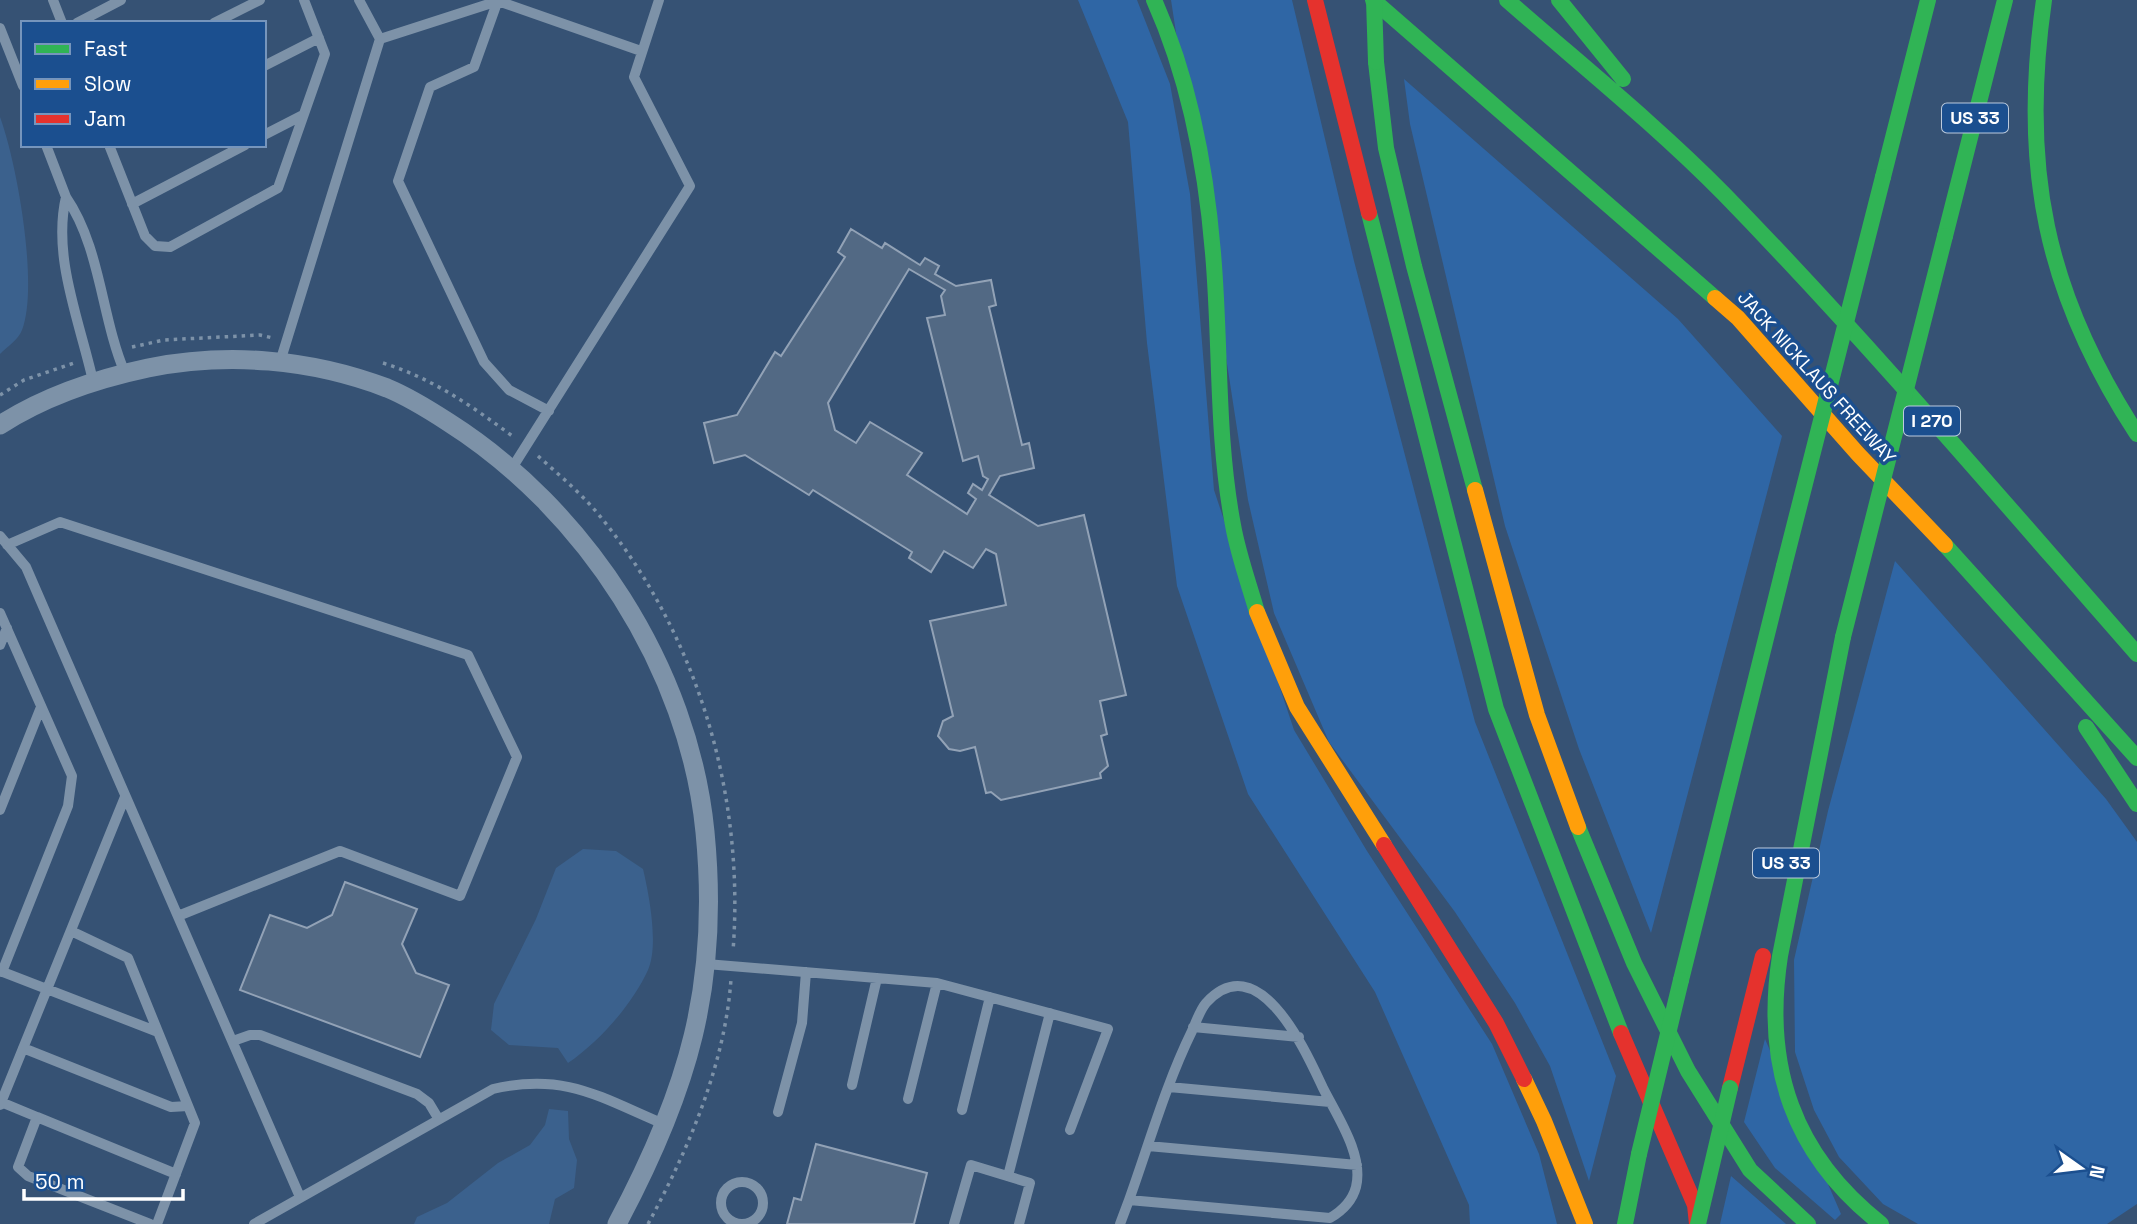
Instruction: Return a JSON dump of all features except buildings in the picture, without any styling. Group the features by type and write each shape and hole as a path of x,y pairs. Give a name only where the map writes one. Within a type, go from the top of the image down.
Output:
{"highway":[{"path":"1154,0 1171,38 1196,134 1213,252 1220,395 1233,525 1261,625 1297,707 1496,1023 1544,1121 1585,1224"},
{"path":"1373,0 1376,62 1387,148 1414,267 1537,715 1588,857 1634,963 1688,1071 1750,1170 1808,1224"},
{"name":"JACK NICKLAUS FREEWAY","path":"1373,0 1611,211 1738,318 1858,454 2010,614 2137,758"},
{"name":"I 270","path":"1507,0 1682,153 1864,343 2137,654"},
{"path":"1559,0 1682,153"},
{"name":"US 33","path":"1697,1224 1843,637 2006,0"},
{"path":"2044,0 2031,89 2034,149 2043,215 2061,281 2089,351 2124,417 2137,434"},
{"path":"1625,1224 1681,980 1927,4"},
{"path":"1316,5 1496,709 1598,979 1695,1205 1697,1224"},
{"path":"2010,614 2137,804"},
{"path":"1843,637 1777,974 1775,1036 1785,1093 1805,1144 1835,1185 1881,1224"}],"street":[{"path":"0,425 93,381 125,373 203,361 280,362 336,372 389,389 420,404 482,443 564,519 628,608 658,664 680,719 694,767 705,829 709,905 706,964 688,1065 666,1125 617,1224"}],"lane":[{"path":"53,0 61,21"},
{"path":"80,21 121,0"},
{"path":"218,21 260,0"},
{"path":"110,147 145,236 155,246 170,247 278,188 325,54 304,0"},
{"path":"280,362 284,340 380,39 359,0"},
{"path":"512,468 690,186 634,76 659,0"},
{"path":"380,39 498,1 641,51"},
{"path":"498,1 474,67 430,87 398,181 484,362 509,390 549,411"},
{"path":"0,28 21,81"},
{"path":"266,65 319,38"},
{"path":"266,134 303,115"},
{"path":"47,147 66,197 79,216 115,351 125,373"},
{"path":"132,204 241,147"},
{"path":"66,197 61,219 64,258 93,381"},
{"path":"178,916 340,850 460,896 517,757 468,655 60,522 2,540 26,567 300,1197"},
{"path":"0,613 72,776 68,806 1,972 158,1032"},
{"path":"0,645 7,628"},
{"path":"0,810 41,707"},
{"path":"125,797 1,1103 176,1174"},
{"path":"71,931 128,958 195,1123 157,1224"},
{"path":"706,964 937,983 1108,1029 1070,1130"},
{"path":"778,1112 802,1023 806,972"},
{"path":"852,1085 877,978"},
{"path":"908,1099 937,983"},
{"path":"1120,1224 1169,1087 1205,1004 1219,992 1237,987 1253,990 1275,1003 1299,1037 1357,1166 1356,1186 1350,1201 1342,1211 1329,1218 1129,1200"},
{"path":"962,1110 990,997"},
{"path":"1007,1176 1049,1013"},
{"path":"1194,1027 1299,1037"},
{"path":"233,1041 250,1034 260,1035 299,1049 417,1094 429,1103 438,1118"},
{"path":"23,1048 171,1107 188,1106"},
{"path":"254,1224 493,1088 518,1083 551,1082 582,1090 666,1125"},
{"path":"1169,1087 1330,1102"},
{"path":"37,1117 18,1167 28,1176 150,1224"},
{"path":"1148,1146 1357,1166"},
{"path":"954,1224 971,1165 1030,1183 1019,1224"},
{"path":"748,1182 760,1191 762,1210 753,1221 733,1223 723,1212 724,1192 734,1183 748,1182"}],"path":[{"path":"115,351 164,340 260,335 284,340"},
{"path":"0,395 24,380 88,358"},
{"path":"373,360 418,374 459,398 527,447 597,513 654,592 701,697 726,785 734,856 732,965 713,1074 696,1122 648,1224"}],"shaded area":[{"path":"1078,0 1137,0 1170,84 1190,194 1214,490 1294,730 1367,851 1492,1044 1539,1154 1557,1224 1470,1224 1469,1205 1375,992 1248,794 1177,586 1147,343 1128,122"},
{"path":"1171,0 1292,0 1354,261 1475,722 1616,1076 1589,1181 1550,1066 1515,1003 1455,912 1329,742 1274,613 1248,500"},
{"path":"1404,79 1678,319 1782,436 1651,933 1579,749 1505,526 1410,124"},
{"path":"0,117 19,193 28,285 27,310 22,330 16,340 0,354"},
{"path":"1895,561 2106,799 2137,842 2137,1204 2107,1224 1918,1224 1883,1204 1839,1157 1814,1110 1795,1052 1794,960 1828,811"},
{"path":"583,849 616,851 643,869 652,920 653,947 648,970 624,1009 603,1034 568,1063 558,1048 509,1045 491,1030 494,1004 536,919 556,868"},
{"path":"1765,1039 1841,1214 1835,1220 1775,1168 1744,1122"},
{"path":"549,1109 568,1111 569,1139 577,1160 574,1188 555,1199 549,1224 414,1224 417,1217 447,1203 498,1163 530,1145 545,1125"},
{"path":"1731,1176 1786,1224 1720,1224"}],"traffic: fast":[{"path":"1154,0 1186,92 1206,189 1213,253 1224,458 1233,525 1257,612"},
{"path":"1373,0 1715,298"},
{"path":"1374,0 1376,62"},
{"path":"1507,0 1645,119 1698,168 1778,250 1985,479 2137,654"},
{"path":"1559,0 1623,79"},
{"path":"1883,177 1928,0"},
{"path":"1945,236 2005,0"},
{"path":"2044,0 2037,61 2035,118 2047,226 2061,278 2080,330 2106,382 2137,434"},
{"path":"1376,62 1386,148 1414,266 1475,490"},
{"path":"1784,566 1883,177"},
{"path":"1369,213 1496,709 1621,1033"},
{"path":"1843,637 1945,236"},
{"path":"1945,545 2137,758"},
{"path":"1681,980 1784,566"},
{"path":"1843,637 1780,956 1776,1035 1781,1071 1791,1105 1806,1138 1826,1168 1851,1197 1881,1224"},
{"path":"2086,727 2137,804"},
{"path":"1578,827 1634,963 1688,1071 1750,1170 1808,1224"},
{"path":"1639,1154 1681,980"},
{"path":"1698,1224 1730,1088"},
{"path":"1625,1224 1639,1154"}],"traffic: slow":[{"path":"1715,298 1738,318 1858,454 1945,545"},
{"path":"1475,490 1537,715 1578,827"},
{"path":"1257,612 1297,707 1384,845"},
{"path":"1524,1079 1544,1121 1585,1224"}],"traffic: jam":[{"path":"1315,0 1369,213"},
{"path":"1384,845 1496,1023 1524,1079"},
{"path":"1730,1088 1763,956"},
{"path":"1621,1033 1695,1205 1697,1224"}]}
